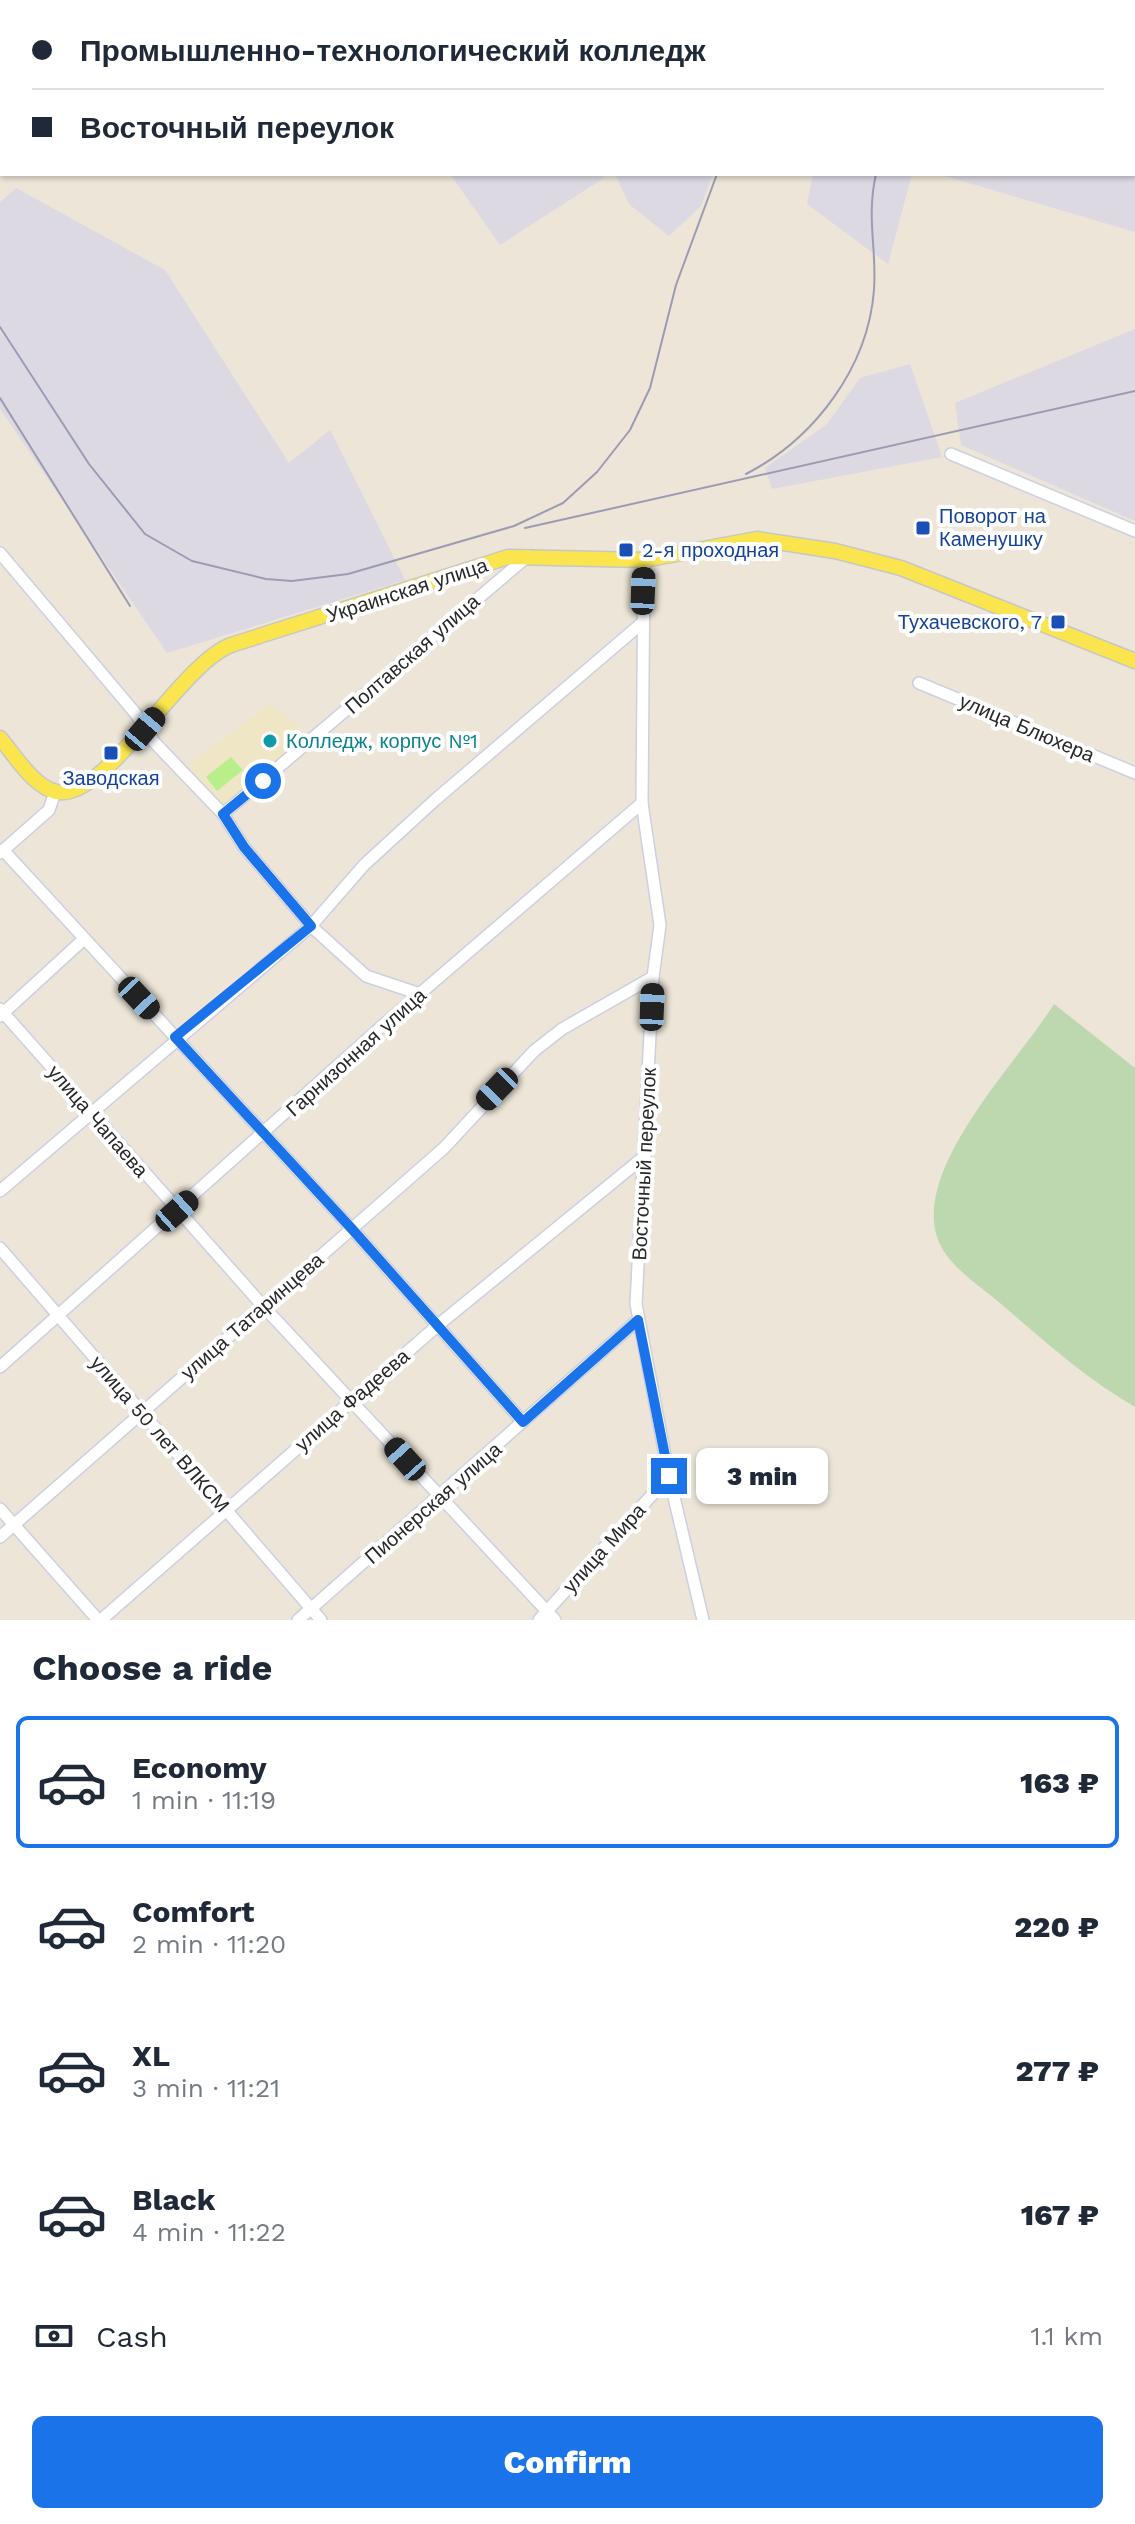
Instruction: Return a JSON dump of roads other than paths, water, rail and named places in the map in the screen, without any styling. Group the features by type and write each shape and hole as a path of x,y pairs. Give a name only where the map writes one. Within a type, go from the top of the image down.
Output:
{"main road":[{"name":"Украинская улица","path":"55,792 72,790 89,781 145,729 198,666 225,647 489,562 528,555 644,560 757,539 835,551 901,568 1135,661"},
{"path":"0,738 43,786 55,792"}],"street":[{"path":"951,454 1135,531"},
{"path":"0,553 177,767 223,814 244,847 311,926 366,976 420,994"},
{"name":"Полтавская улица","path":"223,814 528,555"},
{"name":"Восточный переулок","path":"644,560 642,803 660,925 653,977 636,1295 638,1320 669,1476 703,1620"},
{"path":"0,1191 175,1037 311,926 364,865 435,800 642,623"},
{"name":"улица Блюхера","path":"919,683 1135,773"},
{"path":"55,792 49,810 2,851 352,1229 523,1422"},
{"name":"Гарнизонная улица","path":"0,1367 420,994 642,803"},
{"path":"1,1013 84,939"},
{"name":"улица Татаринцева","path":"0,1537 444,1148 542,1044 653,977"},
{"name":"улица Чапаева","path":"1,1013 547,1617"},
{"name":"улица Фадеева","path":"100,1620 437,1326 645,1156"},
{"name":"улица 50 лет ВЛКСМ","path":"0,1248 321,1620"},
{"name":"Пионерская улица","path":"298,1620 440,1498 638,1320"},
{"name":"улица Мира","path":"547,1617 669,1476"},
{"path":"0,1509 100,1620"}],"railway":[{"path":"0,327 89,464 145,534 192,561 266,579 292,581 348,574 514,526 563,503 597,472 630,430 650,388 676,285 716,176"},
{"path":"746,474 771,459 815,421 849,373 861,347 870,319 874,290 872,205 876,176"},
{"path":"525,528 1135,391"},
{"path":"0,398 130,606"}],"place":[{"name":"Поворот на Каменушку","path":"923,528"},
{"name":"2-я проходная","path":"626,550"},
{"name":"Тухачевского, 7","path":"1058,622"},
{"name":"Колледж, корпус №1","path":"270,741"},
{"name":"Заводская","path":"111,753"}]}
